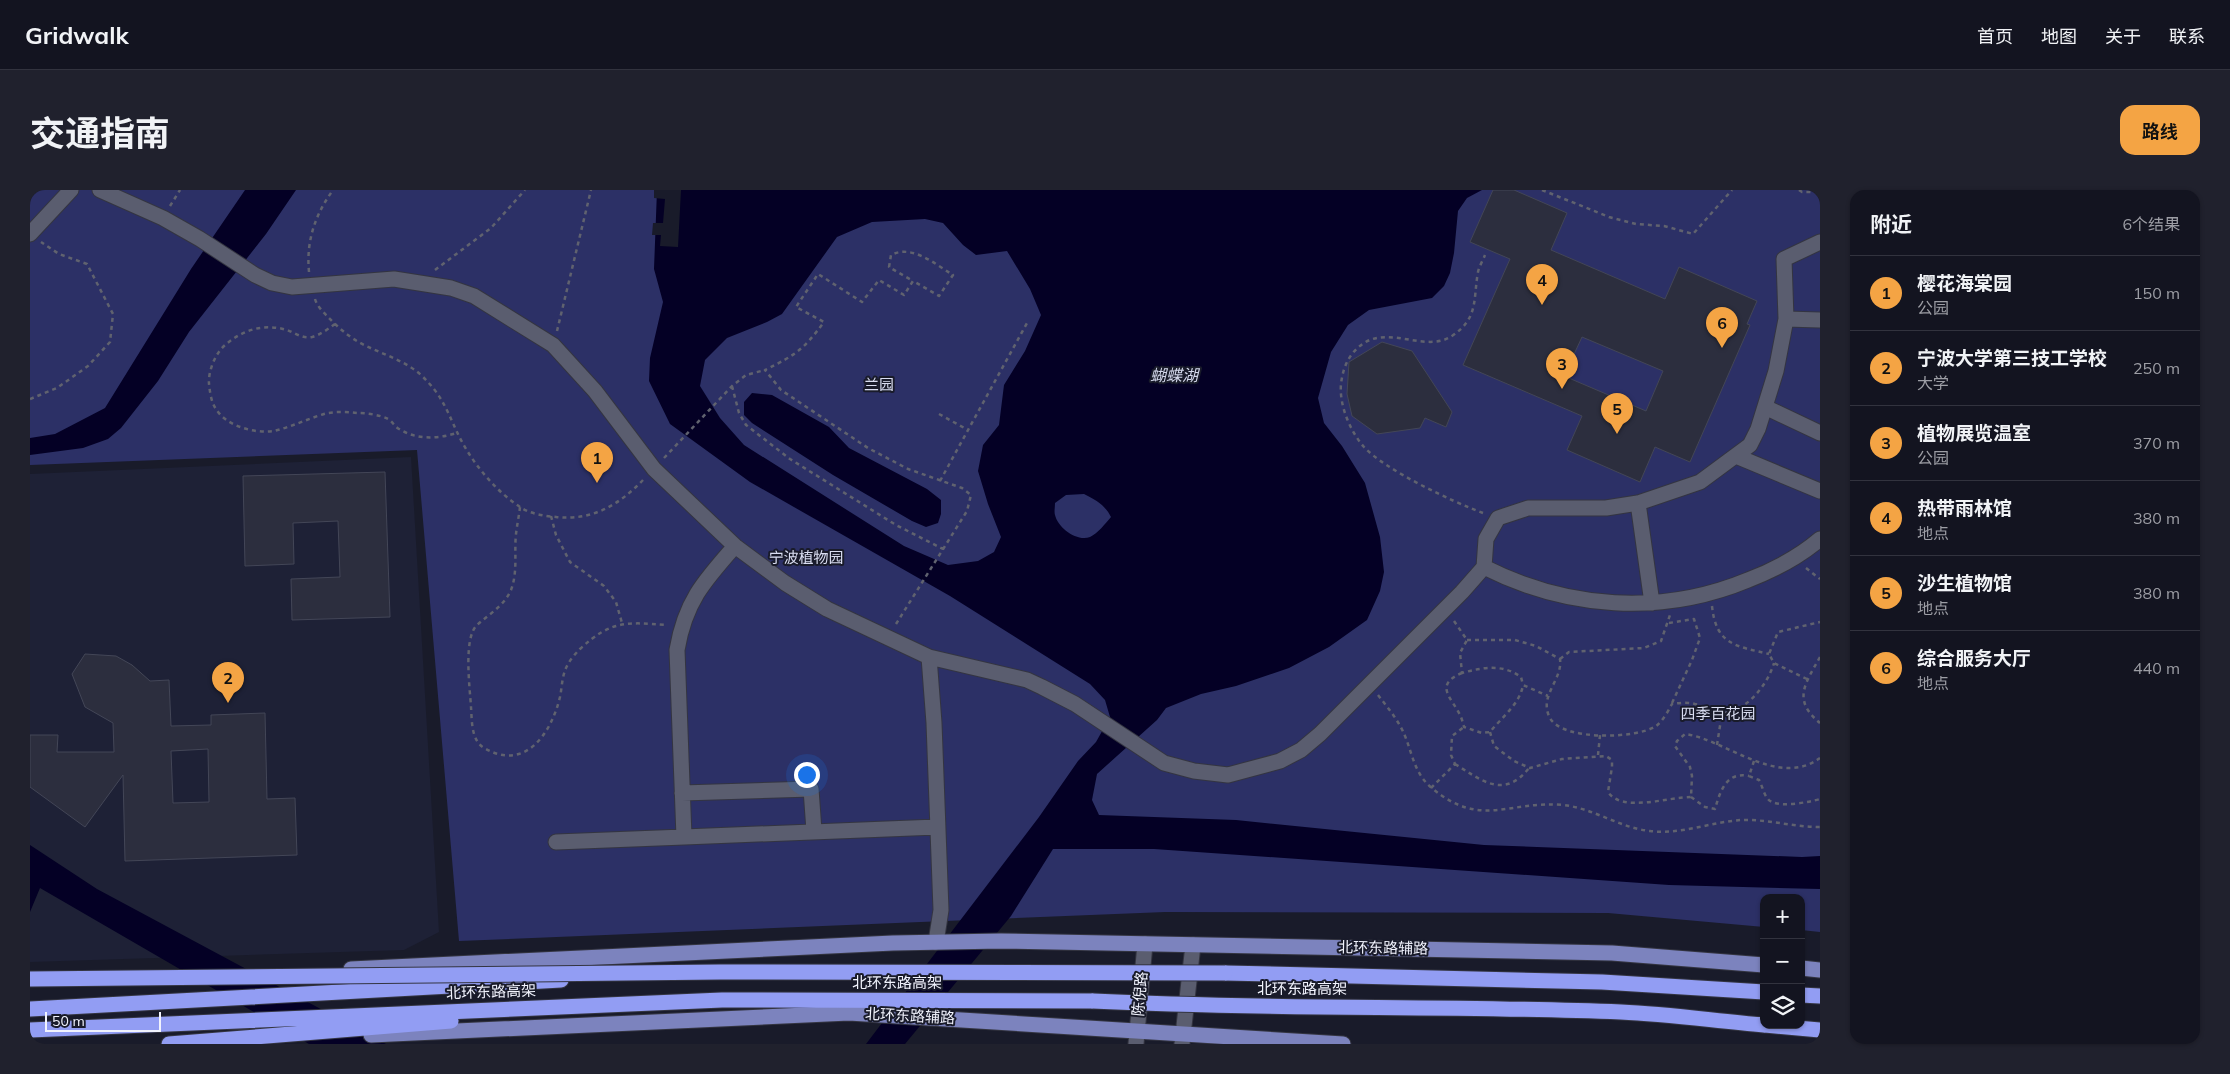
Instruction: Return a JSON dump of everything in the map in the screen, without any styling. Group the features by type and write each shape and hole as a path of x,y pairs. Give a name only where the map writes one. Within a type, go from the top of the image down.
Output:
{"highway":[{"path":"30,979 720,972"},
{"name":"北环东路高架","path":"30,1009 720,972 1225,973 1602,982 1760,992"},
{"path":"1805,995 1820,996"},
{"path":"169,1044 722,1000"},
{"name":"北环东路高架","path":"30,1030 722,1000 1093,1001 1187,1006 1502,1008 1624,1012 1760,1025"},
{"name":"北环东路高架","path":"1805,1029 1820,1030"}],"main road":[{"name":"北环东路辅路","path":"30,985 893,943 1001,941 1612,953 1760,965"},
{"path":"1805,968 1820,970"},
{"name":"北环东路辅路","path":"196,1044 477,1029 849,1013 1136,1037 1342,1044"}],"street":[{"path":"31,233 71,190"},
{"path":"100,190 163,218 200,239 255,276 272,283 292,287 394,279 451,288 474,296 554,345 595,391 654,469 735,546 785,584 827,609 930,657 1027,680 1076,704 1164,763 1194,771 1228,775 1280,761 1301,750 1320,734 1462,592 1484,567 1486,538 1498,518 1528,508 1606,508 1638,503 1700,482 1750,445 1758,430 1776,371 1786,318 1784,259 1820,242"},
{"path":"1786,318 1820,320"},
{"path":"1765,407 1820,433"},
{"path":"1736,456 1820,491"},
{"path":"1638,503 1652,603"},
{"path":"1484,567 1508,579 1564,597 1594,602 1673,602 1711,593 1763,574 1797,556 1820,539"},
{"path":"684,837 677,650 681,626 693,598 735,546"},
{"path":"930,657 941,910 936,942"},
{"path":"682,793 811,789 814,831"},
{"path":"556,842 937,826"},
{"name":"陈倪路","path":"1136,1037 1144,944"},
{"path":"1183,1039 1193,945"}],"path":[{"path":"333,190 320,208 311,234 308,262 311,286 316,303 348,336 404,363 419,373 436,390 447,407 457,433 483,472 494,485 520,508 570,519 590,516 632,492 732,386 746,375 765,370 794,356 807,345 824,322 796,307 818,274 862,302 878,280 904,295 913,281"},
{"path":"420,282 491,228 525,190"},
{"path":"554,345 591,190"},
{"path":"1542,190 1609,217 1636,224 1664,226 1693,234 1732,190"},
{"path":"1799,190 1802,192 1820,192"},
{"path":"30,398 57,388 88,366 110,342 113,314 87,264 60,254 43,244 31,233"},
{"path":"900,250 918,253 953,275 939,296 913,281 889,268 891,255 900,250"},
{"path":"1486,255 1478,271 1477,296 1469,321 1451,337 1430,342 1380,336 1363,344 1347,359 1342,373 1341,392 1344,411 1364,447 1394,470 1470,508 1498,518"},
{"path":"940,480 1027,323"},
{"path":"335,324 313,337 306,337 274,328 257,328 241,334 222,347 208,378 216,409 224,418 239,426 258,432 272,431 295,425 326,414 346,412 386,418 393,422 396,428 412,435 442,438 457,433"},
{"path":"765,370 781,390 868,448 908,469 962,488 971,495 967,511 887,638"},
{"path":"732,386 739,413 746,425 790,459 896,525 943,549"},
{"path":"939,414 968,430"},
{"path":"520,508 516,535 514,578 510,591 503,603 475,627 470,639 470,689 475,740 481,746 493,753 508,757 524,754 550,726 560,697 567,666 578,650 603,631 622,623 681,626"},
{"path":"551,516 556,535 570,562 604,586 616,602 622,623"},
{"path":"1711,593 1716,627 1723,638 1737,647 1769,654 1774,663 1807,679"},
{"path":"1669,623 1694,619 1700,638 1672,704 1657,725 1642,732 1600,735 1577,733 1564,729 1551,720 1546,708 1548,696 1559,672 1560,659 1569,652 1644,648 1661,641 1669,623 1673,602"},
{"path":"1445,607 1467,640"},
{"path":"1769,654 1778,632 1820,622"},
{"path":"1467,640 1515,640 1536,646 1560,659"},
{"path":"1462,673 1460,653 1467,640"},
{"path":"1820,657 1807,679 1803,702 1806,709 1820,723"},
{"path":"1672,704 1681,702 1696,704 1722,713 1737,708 1763,688 1770,676 1774,663"},
{"path":"1486,667 1510,670 1521,677 1522,692 1490,732 1482,733 1464,727 1460,714 1447,693 1447,686 1451,680 1462,673 1486,667"},
{"path":"1370,684 1393,714 1405,736 1419,774 1431,788 1452,804 1471,811 1500,811 1543,804 1566,806 1651,832 1744,820 1820,828"},
{"path":"1523,685 1548,696"},
{"path":"1717,745 1722,713"},
{"path":"1464,727 1452,736 1451,756 1455,764 1488,785 1500,786 1516,780 1530,768 1562,759 1598,755 1606,756 1612,760 1608,792 1612,798 1621,801 1638,803 1677,797 1691,797 1705,806 1715,809 1724,783 1743,775 1759,780 1768,799 1774,802 1793,804 1820,799"},
{"path":"1490,732 1494,746 1514,761 1530,768"},
{"path":"1691,797 1692,776 1690,767 1678,752 1676,746 1677,740 1685,734 1701,737 1754,761 1787,768 1820,758"},
{"path":"1598,755 1600,735"},
{"path":"1749,776 1754,761"},
{"path":"1431,788 1455,764"}],"shaded area":[{"path":"411,457 439,932 404,950 30,962 30,474"}],"green space":[{"name":"宁波植物园","path":"30,190 1820,190 1820,932 1805,930 1805,894 1760,894 1760,927 1608,913 1165,912 459,941 417,450 30,465"}],"water":[{"path":"245,190 296,190 266,234 189,332 158,381 121,428 108,439 83,448 30,455 30,438 55,434 105,408 191,269"},
{"name":"蝴蝶湖","path":"657,190 1482,190 1467,198 1458,211 1454,253 1450,273 1444,286 1432,298 1369,310 1348,325 1331,352 1318,398 1324,423 1342,446 1365,483 1380,537 1384,572 1380,591 1367,620 1329,647 1289,668 1236,686 1201,694 1166,708 1157,720 1097,774 1092,800 1099,815 1236,820 1484,845 1802,857 1820,856 1820,889 1669,885 1154,849 1053,849 1011,916 905,1044 866,1044 1039,817 1078,761 1096,742 1110,717 1105,700 1090,684 950,596 750,482 670,424 649,381 650,358 663,302 654,269","holes":["925,219 943,223 963,245 976,255 1007,251 1030,289 1041,315 1025,351 1004,385 999,425 983,445 978,471 1001,537 994,552 978,561 948,565 904,546 744,445 720,418 700,386 705,360 727,338 782,314 837,237 872,222","1084,494 1100,503 1111,517 1090,537 1079,538 1069,533 1060,525 1055,512 1055,503 1066,495"]},
{"path":"752,393 772,395 829,427 849,448 927,489 941,500 941,514 938,523 926,527 912,521 833,475 752,423 744,415 744,402"},
{"path":"30,845 97,889 386,1044 309,1044 40,888 30,912"}],"pier":[{"path":"654,190 681,190 678,247 660,246 661,235 652,235 653,223 663,223 665,199 654,198"}],"building":[{"path":"1493,190 1514,190 1567,213 1551,250 1665,299 1679,267 1757,301 1747,324 1750,325 1690,462 1655,447 1640,482 1567,450 1582,416 1463,365 1510,259 1470,242","holes":["1582,337 1663,371 1646,411 1564,376"]},
{"path":"1382,342 1412,351 1452,412 1446,427 1425,418 1420,428 1377,434 1352,416 1347,394 1349,362"},
{"path":"385,472 390,617 292,620 291,579 340,577 338,521 293,523 294,564 245,566 243,476"},
{"path":"85,654 116,656 132,665 150,681 169,680 171,726 211,725 211,715 265,713 267,799 295,798 297,855 125,861 123,775 85,827 30,787 30,735 58,735 57,752 114,752 113,723 85,707 72,674","holes":["208,749 209,802 173,803 171,751"]}],"place":[{"name":"热带雨林馆","path":"1542,305"},
{"name":"综合服务大厅","path":"1722,348"},
{"name":"植物展览温室","path":"1562,389"},
{"name":"沙生植物馆","path":"1617,434"},
{"name":"樱花海棠园","path":"597,483"},
{"name":"宁波大学第三技工学校","path":"228,703"}],"park label":[{"name":"兰园","path":"879,385"},
{"name":"四季百花园","path":"1718,714"}]}
